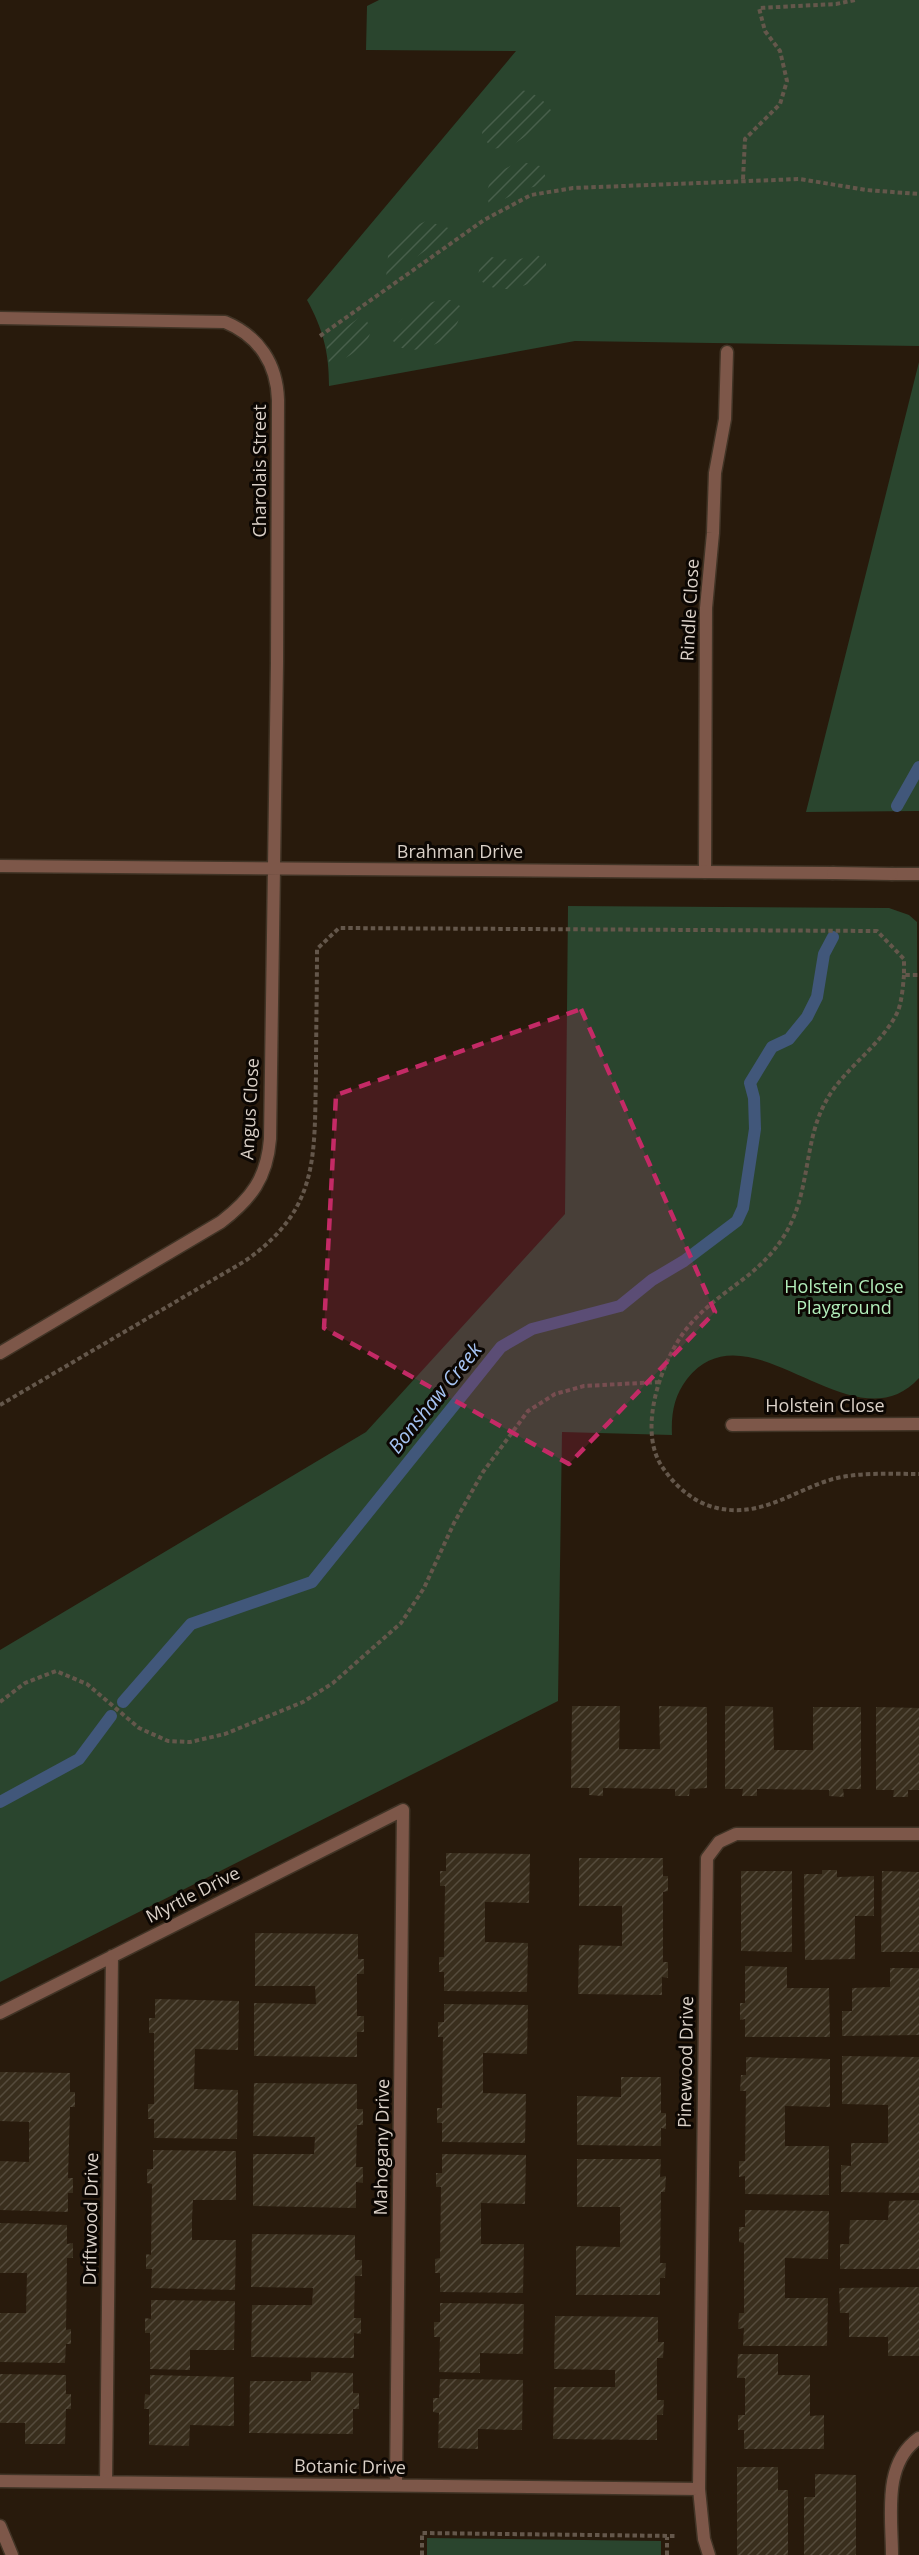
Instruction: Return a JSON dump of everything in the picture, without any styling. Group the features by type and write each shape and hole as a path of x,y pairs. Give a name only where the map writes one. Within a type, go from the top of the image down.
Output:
{"street":[{"name":"Charolais Street","path":"0,318 225,322 252,338 273,368 277,388 278,447 273,868"},
{"name":"Rindle Close","path":"705,872 706,608 716,473 726,409 727,352"},
{"name":"Brahman Drive","path":"0,866 919,874"},
{"name":"Angus Close","path":"0,1353 221,1222 249,1199 258,1187 266,1167 270,1139 273,868"},
{"name":"Holstein Close","path":"732,1425 919,1424"},
{"name":"Myrtle Drive","path":"0,2013 403,1810"},
{"name":"Mahogany Drive","path":"396,2485 403,1810"},
{"name":"Pinewood Drive","path":"708,2555 704,2539 699,2489 707,1858 719,1842 736,1834 919,1834"},
{"name":"Driftwood Drive","path":"106,2482 112,1956"},
{"path":"892,2555 892,2494 896,2464 908,2447 919,2438"},
{"name":"Botanic Drive","path":"0,2481 699,2489"},
{"path":"0,2526 12,2555"}],"path":[{"path":"743,179 745,139 780,104 787,81 780,51 765,31 759,8 836,4 855,0"},
{"path":"320,336 484,220 531,195 573,188 683,185 743,179 800,179 866,190 919,194"},
{"path":"0,1405 245,1262 266,1246 292,1216 305,1190 314,1153 318,949 339,928 874,930 904,959 904,975 898,1010 883,1034 837,1084 824,1103 813,1134 804,1187 785,1236 747,1279 712,1304 687,1326 654,1397 651,1436 658,1461 668,1477 682,1490 714,1508 742,1511 758,1509 834,1479 870,1474 919,1474"},
{"path":"904,975 919,975"},
{"path":"0,1702 25,1683 56,1671 87,1684 139,1728 168,1742 206,1740 270,1717 318,1693 359,1662 401,1623 424,1588 454,1523 483,1472 528,1411 555,1394 584,1386 659,1382"},
{"path":"422,2555 422,2533 668,2537 667,2555"}],"highlighted area":[{"path":"581,1009 715,1312 569,1464 324,1328 336,1095"}],"green space":[{"path":"379,0 919,0 919,346 575,341 329,386 324,341 307,300 516,51 366,50 367,6"},
{"path":"521,90 543,101 552,112 551,119 511,146 492,149 482,135 483,123 502,111 512,95"},
{"path":"522,162 540,166 549,183 525,189 490,206 487,197 494,177 514,164"},
{"path":"426,221 455,230 386,278 389,245 409,229"},
{"path":"536,254 546,261 546,271 540,277 522,286 501,289 491,287 478,276 480,265 491,257 514,261"},
{"path":"439,300 451,300 460,306 459,320 452,332 442,341 416,350 405,349 396,344 391,335 399,322 418,308"},
{"path":"364,314 370,328 368,338 353,353 340,361 329,364 326,342"},
{"path":"919,362 919,811 806,812"},
{"name":"Holstein Close Playground","path":"568,906 889,908 909,915 917,922 919,1378 893,1396 864,1398 833,1390 770,1363 740,1356 712,1359 687,1379 679,1392 673,1413 672,1435 562,1432 558,1701 0,1982 0,1650 366,1432 565,1214"},
{"path":"427,2538 661,2541 661,2555 427,2555"}],"building":[{"path":"572,1706 620,1706 619,1749 660,1749 659,1706 707,1707 707,1788 690,1789 689,1796 675,1796 675,1789 603,1788 603,1796 589,1795 589,1788 571,1788"},
{"path":"725,1706 773,1707 774,1750 813,1750 813,1707 861,1707 861,1789 843,1789 844,1797 829,1796 829,1790 757,1789 757,1796 742,1796 743,1789 725,1789"},
{"path":"876,1707 919,1708 919,1790 908,1790 908,1797 893,1797 894,1790 876,1790"},
{"path":"446,1853 530,1854 529,1903 485,1902 485,1942 528,1943 527,1992 444,1991 444,1972 439,1972 439,1957 444,1957 445,1886 440,1886 440,1871 446,1871"},
{"path":"579,1858 663,1858 663,1876 668,1876 668,1891 663,1892 663,1962 668,1962 668,1978 662,1977 662,1995 578,1994 579,1945 622,1946 622,1906 579,1906"},
{"path":"822,1870 837,1870 837,1877 874,1876 874,1916 855,1916 855,1959 805,1960 804,1874 822,1874"},
{"path":"741,1871 792,1871 792,1952 741,1951"},
{"path":"882,1871 919,1872 919,1952 881,1952"},
{"path":"255,1933 358,1934 358,1959 364,1959 364,1974 357,1974 357,2016 364,2016 364,2032 357,2032 357,2057 254,2056 254,2003 316,2004 315,1986 255,1986"},
{"path":"745,1966 787,1967 787,1988 829,1988 830,2037 745,2037 745,2019 740,2020 740,2003 745,2003"},
{"path":"890,1968 919,1968 919,2035 842,2036 842,2011 852,2011 852,1988 890,1987"},
{"path":"155,1999 239,2001 238,2050 195,2049 194,2089 238,2090 237,2139 154,2138 154,2119 148,2119 148,2104 154,2104 154,2033 149,2033 149,2018 155,2018"},
{"path":"444,2004 528,2005 527,2054 483,2053 483,2093 526,2094 525,2143 442,2142 442,2123 437,2123 437,2108 442,2108 443,2037 438,2037 438,2022 444,2022"},
{"path":"842,2056 919,2057 919,2193 841,2192 841,2165 851,2166 851,2143 888,2143 888,2105 842,2104"},
{"path":"746,2057 830,2059 830,2107 785,2106 785,2146 829,2146 829,2195 745,2194 745,2176 739,2177 739,2161 745,2161 746,2091 740,2091 741,2075 746,2075"},
{"path":"0,2072 70,2073 70,2092 75,2092 75,2107 70,2107 68,2178 73,2178 73,2193 68,2193 68,2212 0,2210 0,2161 29,2162 29,2122 0,2121"},
{"path":"621,2077 661,2077 661,2113 666,2113 666,2129 661,2128 661,2146 577,2145 577,2096 621,2097"},
{"path":"254,2083 357,2084 357,2109 363,2109 363,2125 357,2125 356,2167 363,2167 363,2183 356,2182 356,2208 253,2206 253,2154 314,2154 315,2137 253,2136"},
{"path":"153,2150 236,2151 236,2200 193,2200 192,2219 192,2240 236,2240 235,2290 151,2288 152,2269 146,2269 146,2254 151,2255 152,2184 147,2183 147,2169 153,2169"},
{"path":"442,2154 526,2155 525,2204 481,2203 481,2244 524,2244 523,2293 440,2292 440,2273 435,2273 435,2259 440,2258 441,2187 436,2187 436,2173 442,2173"},
{"path":"577,2159 661,2159 660,2177 666,2176 665,2192 661,2192 660,2263 666,2263 665,2278 660,2278 660,2295 576,2295 576,2246 620,2247 620,2207 577,2207"},
{"path":"919,2200 919,2269 840,2269 840,2244 849,2244 850,2220 888,2220 889,2201"},
{"path":"745,2210 829,2211 828,2259 785,2258 785,2298 828,2298 827,2346 743,2346 744,2328 738,2329 739,2313 744,2313 744,2243 739,2242 739,2227 745,2227"},
{"path":"0,2223 67,2225 67,2244 73,2243 73,2258 67,2258 66,2330 71,2329 71,2344 66,2344 65,2363 0,2362 0,2313 26,2313 27,2273 0,2273"},
{"path":"252,2234 355,2235 355,2260 362,2260 362,2276 355,2276 354,2318 361,2318 361,2334 354,2333 354,2358 251,2357 252,2305 312,2305 313,2288 251,2287"},
{"path":"919,2287 919,2356 888,2356 888,2337 849,2337 849,2313 840,2313 839,2288"},
{"path":"151,2300 235,2301 234,2350 190,2350 190,2370 150,2369 150,2333 145,2333 145,2318 151,2319"},
{"path":"440,2303 524,2304 523,2354 480,2353 480,2373 439,2372 440,2337 434,2337 434,2322 440,2322"},
{"path":"555,2316 658,2317 658,2342 664,2342 663,2358 657,2358 657,2400 664,2400 663,2415 657,2415 657,2440 553,2439 554,2387 615,2387 615,2370 554,2369"},
{"path":"738,2354 778,2354 778,2375 810,2375 810,2416 824,2415 824,2449 744,2449 744,2430 738,2430 738,2415 745,2415 745,2378 737,2378"},
{"path":"311,2372 353,2373 353,2393 359,2393 359,2409 353,2409 353,2434 249,2433 250,2381 311,2381"},
{"path":"0,2374 66,2375 66,2394 71,2394 71,2409 66,2409 65,2444 25,2444 25,2423 0,2423"},
{"path":"150,2375 234,2377 234,2426 190,2425 189,2446 149,2445 149,2409 144,2409 145,2394 150,2395"},
{"path":"440,2379 523,2380 522,2430 478,2429 478,2449 438,2448 439,2413 433,2412 433,2398 439,2398"},
{"path":"737,2467 778,2467 778,2490 788,2490 788,2555 737,2555"},
{"path":"815,2474 856,2475 856,2555 804,2555 804,2497 815,2497"}],"waterway":[{"name":"Bonshaw Creek","path":"897,806 919,767"},
{"name":"Bonshaw Creek","path":"123,1702 191,1624 312,1582 501,1347 532,1329 620,1306 652,1280 684,1261 737,1221 743,1208 755,1129 754,1098 750,1083 772,1047 789,1039 807,1017 817,997 824,954 833,937"},
{"name":"Bonshaw Creek","path":"0,1802 79,1759 111,1716"}]}
